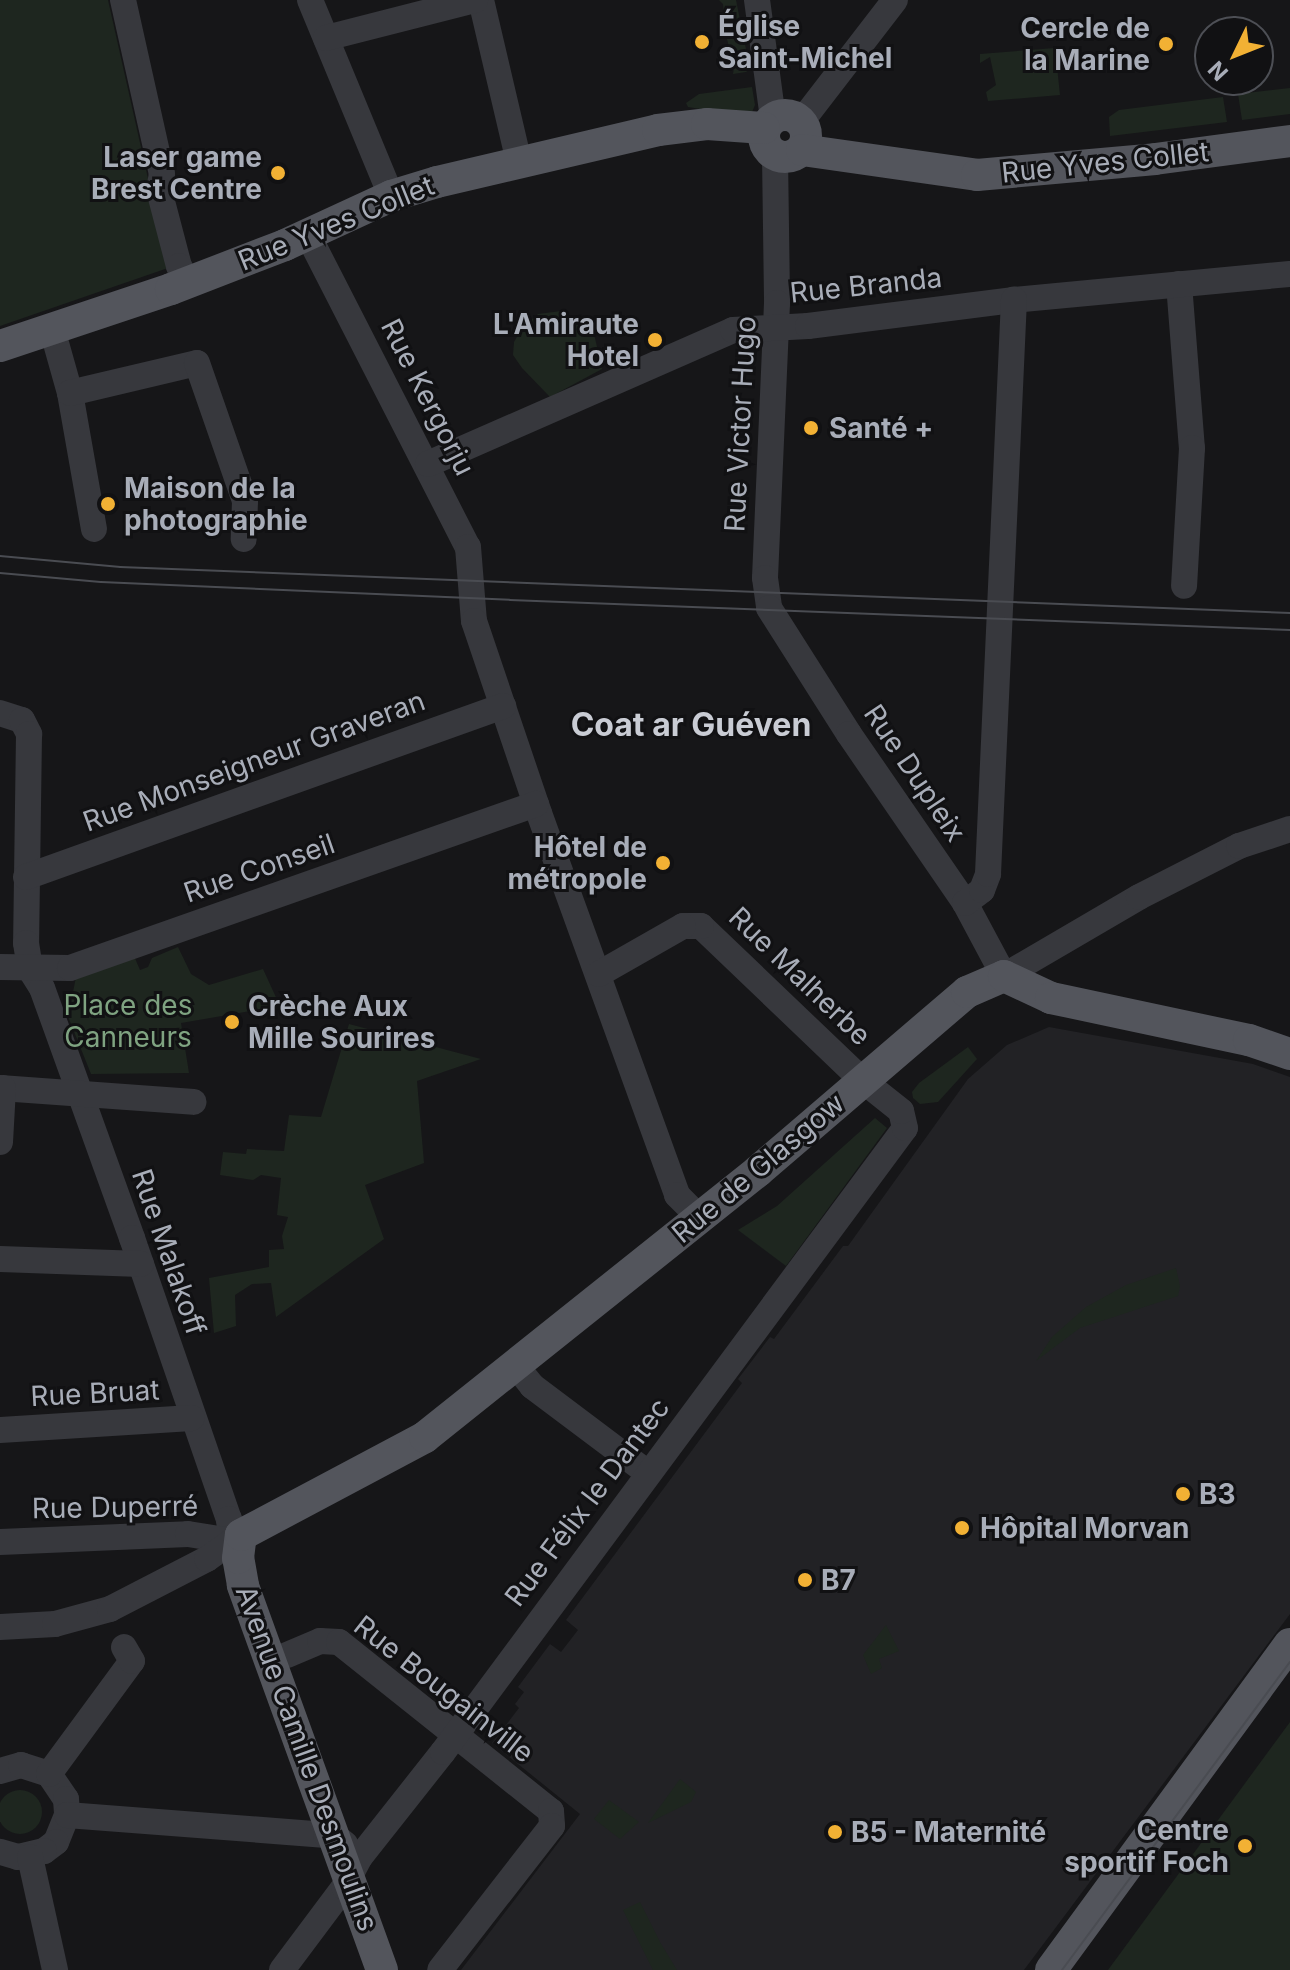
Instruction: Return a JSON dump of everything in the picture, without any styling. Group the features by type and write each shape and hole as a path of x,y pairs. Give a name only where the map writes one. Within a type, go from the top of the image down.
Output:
{"main road":[{"name":"Rue Yves Collet","path":"0,346 188,282 308,235 391,196 519,162 680,127 707,124 786,136 919,167 999,174 1290,141"},
{"path":"1004,976 1051,998 1249,1040 1290,1054"},
{"name":"Rue de Glasgow","path":"237,1545 425,1437 700,1218 967,992 1004,976"},
{"name":"Avenue Camille Desmoulins","path":"237,1545 259,1579 287,1655 355,1867 382,1970"},
{"name":"Avenue Camille Desmoulins","path":"237,1545 243,1585 335,1836 355,1867 402,1970"},
{"path":"1051,1970 1290,1644"}],"street":[{"path":"123,0 162,174 159,190 179,266 188,282"},
{"path":"310,0 391,196"},
{"path":"326,38 475,0"},
{"path":"481,0 519,162"},
{"path":"757,0 786,136"},
{"path":"786,136 895,0"},
{"name":"Rue Victor Hugo","path":"769,608 765,578 777,243 786,136"},
{"name":"Rue Kergorju","path":"308,235 468,547 474,621 536,804 677,1195 700,1218"},
{"name":"Rue Branda","path":"428,464 733,330 808,326 1014,300 1290,274"},
{"path":"1179,284 1192,448 1184,586"},
{"path":"965,903 982,890 988,874 1014,300"},
{"path":"52,329 70,393 94,529"},
{"path":"70,393 197,363 245,501 244,539"},
{"name":"Rue Dupleix","path":"769,608 849,734 965,903 1004,976"},
{"name":"Rue Monseigneur Graveran","path":"26,877 503,706"},
{"path":"0,713 22,720 29,734 26,877 30,969"},
{"name":"Rue Conseil","path":"0,967 70,968 536,804"},
{"name":"Rue de Glasgow","path":"1004,976 1139,897 1239,846 1290,829"},
{"name":"Rue Malherbe","path":"599,974 692,923 701,926 862,1080"},
{"name":"Rue Malakoff","path":"30,969 42,988 237,1545"},
{"name":"Rue Félix le Dantec","path":"282,1970 355,1867 905,1128 906,1120 901,1111 862,1080"},
{"path":"0,1142 2,1088 193,1102"},
{"path":"0,1259 141,1264"},
{"path":"516,1366 538,1391 648,1473"},
{"name":"Rue Bruat","path":"0,1430 192,1418"},
{"name":"Rue Duperré","path":"0,1542 188,1534 237,1545"},
{"name":"Rue de Glasgow","path":"0,1627 55,1624 110,1609 237,1545"},
{"name":"Rue Bougainville","path":"287,1655 320,1641 339,1642 551,1811 554,1818 552,1826 440,1970"},
{"path":"49,1774 132,1661 124,1647"},
{"path":"0,1771 21,1765 49,1774 66,1799 67,1815 56,1842 30,1857 0,1852"},
{"path":"67,1815 335,1836"},
{"path":"30,1857 55,1970"}],"shaded area":[{"name":"Hôpital Morvan","path":"1049,1027 1253,1064 1290,1077 1290,1614 1024,1970 461,1970 580,1814 492,1743 519,1708 515,1704 524,1692 518,1687 550,1644 561,1652 578,1630 566,1620 742,1383 738,1379 770,1337 774,1339 843,1246 848,1246 968,1079 1007,1045"}],"green space":[{"path":"0,0 108,0 168,268 0,326"},
{"path":"719,0 736,0 750,69 746,72 733,74 725,31 728,28 725,27 723,4"},
{"path":"1055,48 1060,95 988,101 986,92 996,85 990,57 980,63 980,54"},
{"path":"752,87 755,105 750,117 688,107 686,103 699,94"},
{"path":"1290,88 1290,114 1242,120 1238,96 1274,96 1274,90"},
{"path":"1223,97 1227,122 1110,136 1109,117 1119,110"},
{"path":"561,311 588,325 595,338 602,369 550,397 513,355 514,342 522,328 538,314"},
{"name":"Place des Canneurs","path":"178,947 191,974 209,985 263,969 280,1006 181,1023 189,1073 91,1074 63,1004 73,992 76,977 134,956 140,970 148,967 152,958"},
{"path":"349,1024 481,1059 417,1081 424,1163 365,1185 384,1239 276,1317 271,1283 252,1284 235,1295 236,1326 214,1333 209,1278 269,1267 269,1250 284,1249 282,1236 288,1217 277,1215 281,1178 261,1175 253,1180 220,1175 223,1152 246,1154 247,1149 284,1151 289,1115 321,1117"},
{"path":"968,1047 977,1059 938,1102 920,1104 913,1098 912,1092 919,1083"},
{"path":"875,1118 887,1128 786,1266 738,1230 777,1206"},
{"path":"1176,1268 1180,1286 1178,1296 1080,1328 1036,1361 1052,1337 1086,1307 1126,1285"},
{"path":"886,1625 899,1651 879,1659 882,1668 871,1674 863,1655"},
{"name":"Centre sportif Foch","path":"1290,1722 1290,1970 1108,1970"},
{"path":"680,1779 696,1792 691,1802 648,1823"},
{"path":"20,1790 36,1796 42,1812 36,1828 20,1834 4,1828 -2,1812 4,1796"},
{"path":"609,1800 639,1822 620,1839 594,1819"},
{"path":"640,1902 677,1970 653,1970 623,1910"}],"tram line":[{"path":"0,556 120,567 1290,613"},
{"path":"0,573 101,582 1290,630"},
{"path":"1062,1970 1290,1662"}],"place":[{"name":"Église Saint-Michel","path":"702,42"},
{"name":"Cercle de la Marine","path":"1166,44"},
{"name":"Laser game Brest Centre","path":"278,173"},
{"name":"L'Amiraute Hotel","path":"655,340"},
{"name":"Santé +","path":"811,428"},
{"name":"Maison de la photographie","path":"108,504"},
{"name":"Hôtel de métropole","path":"663,863"},
{"name":"Crèche Aux Mille Sourires","path":"232,1022"},
{"name":"B3","path":"1183,1494"},
{"name":"Hôpital Morvan","path":"962,1528"},
{"name":"B7","path":"805,1580"},
{"name":"B5 - Maternité","path":"835,1832"},
{"name":"Centre sportif Foch","path":"1245,1846"}],"district":[{"name":"Coat ar Guéven","path":"691,725"}]}
